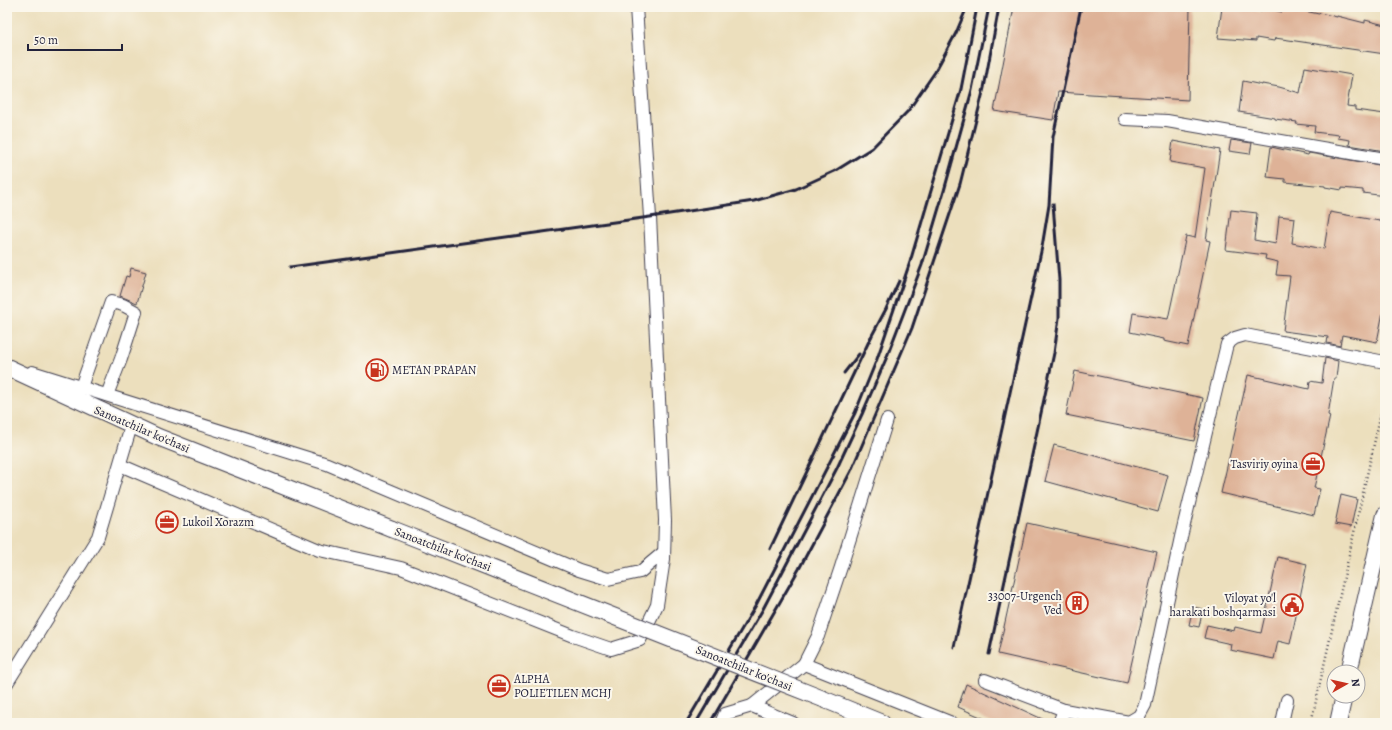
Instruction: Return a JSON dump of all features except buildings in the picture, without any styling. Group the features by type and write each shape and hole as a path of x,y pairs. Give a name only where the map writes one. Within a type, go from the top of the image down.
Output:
{"main road":[{"name":"Sanoatchilar ko'chasi","path":"7,366 131,426 882,723"},
{"path":"1351,664 1385,514"},
{"path":"1338,723 1342,704"}],"street":[{"path":"120,465 319,550 401,568 573,636 611,649 640,640 657,605 664,552 664,512 650,217 636,7"},
{"path":"1125,119 1167,121 1385,159"},
{"path":"81,387 111,302 136,312 121,359 107,395"},
{"path":"985,680 1064,710 1129,722 1139,716 1145,705 1181,537 1227,344 1235,338 1245,335 1385,362"},
{"path":"7,366 81,387 327,464 579,570 608,579 640,572 664,552"},
{"path":"720,723 725,714 752,706 804,664 824,620 887,420"},
{"path":"7,683 98,537 131,426"},
{"path":"804,664 952,723"},
{"path":"1282,723 1287,700"},
{"path":"752,706 793,723"},
{"path":"1059,723 1064,710"}],"path":[{"path":"1311,723 1381,413"}],"railway":[{"path":"290,267 754,201 796,189 835,171 872,148 908,111 935,72 956,33 967,7"},
{"path":"686,723 756,605 855,413 877,359 910,262 961,89 977,7"},
{"path":"696,723 763,609 837,468 886,359 922,265 944,191 972,90 989,7"},
{"path":"710,723 799,569 851,471 912,328 960,184 984,88 999,7"},
{"path":"954,647 1042,247 1049,205 1053,137 1081,7"},
{"path":"989,654 1054,353 1059,318 1059,280 1053,204"},
{"path":"869,341 899,281"},
{"path":"770,549 871,337"},
{"path":"844,373 859,354"}],"place":[{"name":"METAN PRAPAN","path":"377,370"},
{"name":"Tasviriy oyina","path":"1313,464"},
{"name":"Lukoil Xorazm","path":"167,522"},
{"name":"33007-Urgench Ved","path":"1077,603"},
{"name":"Viloyat yo'l harakati boshqarmasi","path":"1292,605"},
{"name":"ALPHA POLIETILEN MCHJ","path":"499,686"}]}
